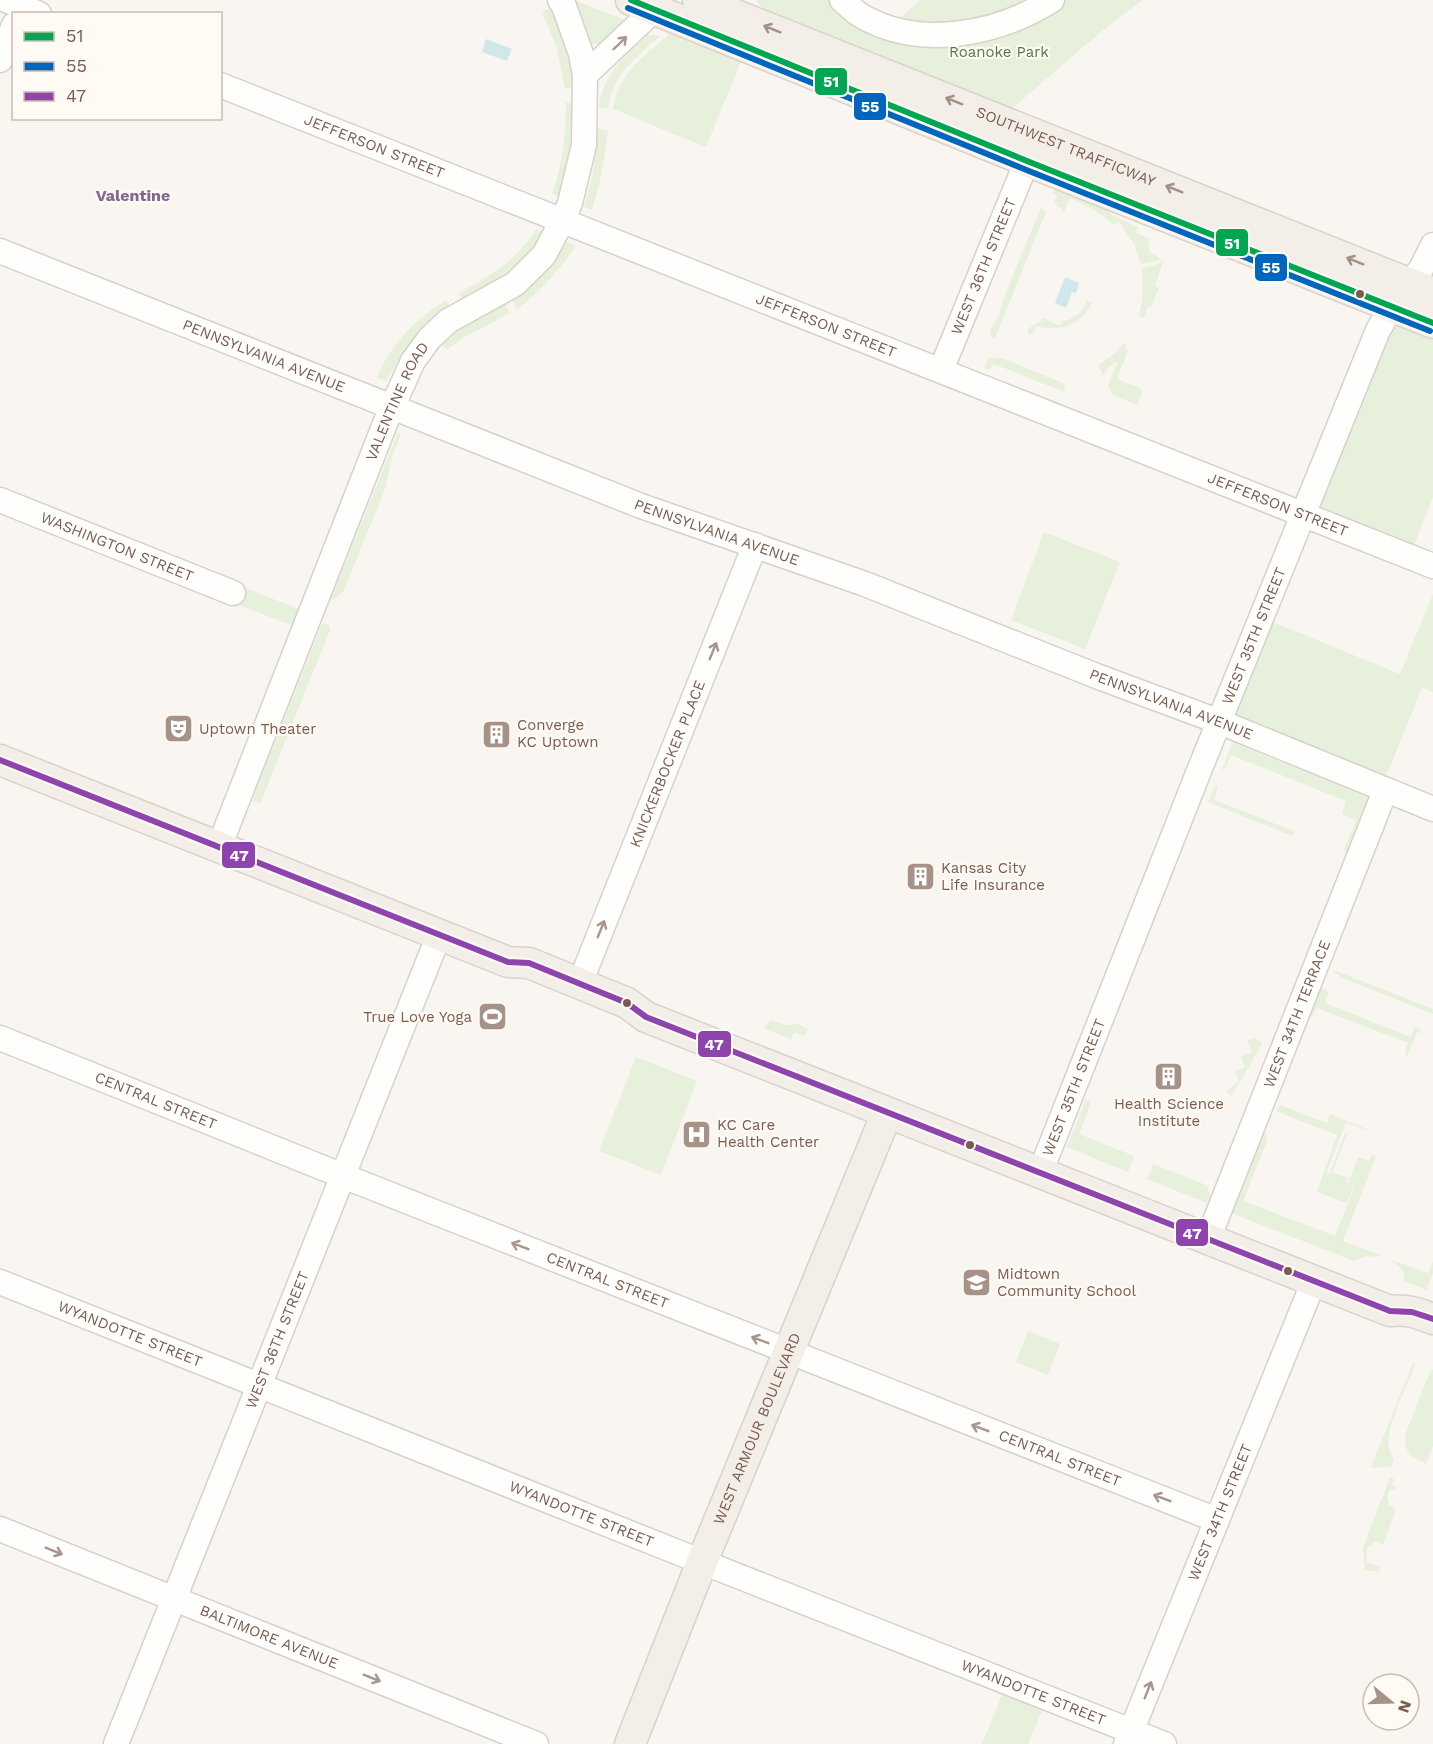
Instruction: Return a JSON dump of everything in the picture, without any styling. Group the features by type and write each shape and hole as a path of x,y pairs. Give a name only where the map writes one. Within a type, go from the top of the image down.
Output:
{"main road":[{"name":"SOUTHWEST TRAFFICWAY","path":"698,0 740,8 1421,288"},
{"name":"SOUTHWEST TRAFFICWAY","path":"643,5 1433,323"},
{"path":"0,760 508,962 529,963 580,983 627,1003 646,1017 1390,1311 1412,1311 1433,1319"},
{"path":"508,962 524,978 621,1017 646,1017"},
{"name":"WEST ARMOUR BOULEVARD","path":"630,1744 702,1562 888,1113"},
{"path":"1390,1311 1405,1326 1433,1338"}],"street":[{"name":"VALENTINE ROAD","path":"219,847 392,406 413,361 429,339 448,321 515,284 544,255 570,203 584,145 585,75 581,54 560,0"},
{"path":"842,0 859,14 884,26 915,34 942,36 969,33 1009,21 1052,0"},
{"path":"585,75 643,5"},
{"path":"0,60 12,30"},
{"name":"JEFFERSON STREET","path":"222,86 1433,566"},
{"name":"WEST 36TH STREET","path":"941,370 1027,161"},
{"name":"WEST 35TH STREET","path":"1040,1173 1378,330 1392,307 1421,288 1421,269 1433,245"},
{"name":"PENNSYLVANIA AVENUE","path":"0,251 641,506 865,584 1099,677 1220,722 1433,809"},
{"name":"WASHINGTON STREET","path":"0,500 233,592"},
{"name":"KNICKERBOCKER PLACE","path":"580,983 755,545"},
{"name":"WEST 34TH TERRACE","path":"1208,1239 1385,790"},
{"name":"WEST 36TH STREET","path":"116,1744 439,935"},
{"name":"CENTRAL STREET","path":"0,1038 343,1176 1217,1520"},
{"name":"WEST 34TH STREET","path":"1128,1737 1314,1281"},
{"name":"WYANDOTTE STREET","path":"0,1282 702,1562 1128,1737 1164,1744"},
{"name":"BALTIMORE AVENUE","path":"0,1529 536,1744"}],"green space":[{"path":"574,0 628,21 601,44 592,44"},
{"name":"Roanoke Park","path":"757,0 833,0 897,20 921,0 1143,0 1102,31 1009,111 793,24 767,11"},
{"path":"551,8 573,73 572,87 565,89 557,49 542,12"},
{"path":"672,32 742,59 706,147 613,109 616,96 627,74"},
{"path":"648,35 660,36 620,76 608,108 599,108 605,86 616,67"},
{"path":"566,102 573,104 576,132 560,197 552,194 563,149"},
{"path":"598,129 608,130 602,171 592,210 584,207 593,173"},
{"path":"1056,187 1102,206 1112,215 1138,227 1136,233 1148,238 1150,253 1160,258 1157,261 1141,264 1134,244 1119,222 1114,225 1098,213 1070,198 1064,212 1054,202 1057,195 1053,193"},
{"path":"1041,208 1046,212 995,338 991,338 990,330 999,314"},
{"path":"536,230 543,232 539,243 522,263 498,282 464,302 459,293 502,267"},
{"path":"567,242 576,246 549,280 517,309 512,300 542,274"},
{"path":"1164,259 1155,286 1159,288 1144,318 1139,316 1143,295 1142,268 1159,264"},
{"path":"446,300 452,309 415,339 399,359 386,381 377,378 389,354 405,333 424,315"},
{"path":"1087,301 1092,303 1091,305 1075,322 1061,328 1037,326 1032,335 1029,335 1027,329 1040,322 1042,318 1060,326 1063,320 1067,321 1080,313"},
{"path":"505,304 510,313 465,337 447,350 441,343 456,332"},
{"path":"1397,319 1433,333 1433,497 1413,548 1322,512 1317,506 1391,325"},
{"path":"1123,344 1127,345 1128,350 1117,379 1143,391 1137,405 1113,395 1108,385 1118,361 1103,375 1098,365 1114,354"},
{"path":"988,358 1002,358 1063,383 1064,392 994,364 988,370 984,368"},
{"path":"398,432 401,434 391,460 382,497 343,592 333,600 331,599"},
{"path":"1044,532 1120,562 1085,649 1011,620"},
{"path":"324,546 296,627 239,605 245,588 299,609"},
{"path":"1433,594 1433,692 1422,688 1385,779 1238,719 1234,712 1270,621 1400,674"},
{"path":"325,623 330,630 260,804 252,801 321,626"},
{"path":"1232,742 1372,799 1349,855 1344,850 1356,820 1342,814 1346,801 1231,755 1225,769 1222,770"},
{"path":"1215,786 1218,787 1214,800 1294,831 1292,836 1208,802"},
{"path":"1334,970 1433,1009 1433,1014 1345,979 1333,972"},
{"path":"1321,988 1329,991 1325,1003 1410,1037 1415,1027 1420,1028 1421,1033 1417,1032 1407,1057 1405,1053 1408,1043 1317,1008 1313,1016 1309,1018"},
{"path":"771,1020 785,1025 798,1024 808,1029 805,1036 794,1032 791,1039 763,1028"},
{"path":"1253,1038 1263,1042 1232,1096 1227,1093 1229,1088 1239,1082 1235,1072 1245,1067 1241,1057 1252,1052 1247,1041"},
{"path":"636,1057 697,1081 661,1175 599,1151"},
{"path":"1086,1100 1091,1102 1079,1134 1134,1156 1128,1172 1067,1147"},
{"path":"1280,1105 1327,1123 1330,1114 1369,1130 1346,1123 1326,1174 1329,1175 1345,1133 1347,1134 1332,1173 1348,1178 1346,1182 1348,1183 1358,1157 1369,1161 1372,1155 1376,1156 1343,1241 1380,1255 1379,1257 1366,1256 1354,1261 1231,1213 1263,1133 1266,1134 1267,1141 1243,1201 1335,1236 1355,1186 1347,1203 1317,1192 1337,1135 1276,1111"},
{"path":"1153,1164 1209,1186 1210,1195 1207,1203 1147,1179"},
{"path":"1392,1260 1428,1273 1433,1261 1433,1273 1427,1290 1404,1281 1403,1271 1391,1262"},
{"path":"1028,1331 1060,1344 1048,1375 1016,1362"},
{"path":"1413,1363 1416,1364 1390,1428 1388,1439 1394,1460 1391,1466 1371,1467"},
{"path":"1431,1369 1433,1370 1433,1446 1426,1464 1411,1455 1406,1447 1405,1437"},
{"path":"1390,1477 1394,1479 1392,1485 1396,1487 1390,1490 1387,1498 1388,1505 1396,1509 1383,1545 1374,1541 1372,1546 1368,1547 1366,1554 1366,1562 1380,1567 1379,1572 1365,1570 1363,1548"},
{"path":"1004,1690 1044,1706 1028,1744 982,1744"}],"water":[{"path":"486,39 512,49 507,61 482,52"},
{"path":"1065,277 1079,283 1076,293 1072,292 1066,308 1055,303"}],"transit line":[{"name":"51","path":"631,0 1433,323"},
{"name":"55","path":"628,8 1430,331"},
{"name":"47","path":"0,760 508,962 529,963 627,1003 646,1017 1390,1311 1412,1312 1433,1319"}],"place":[{"name":"Uptown Theater","path":"178,729"},
{"name":"Converge KC Uptown","path":"496,734"},
{"name":"Kansas City Life Insurance","path":"920,877"},
{"name":"True Love Yoga","path":"493,1017"},
{"name":"Health Science Institute","path":"1169,1077"},
{"name":"KC Care Health Center","path":"696,1134"},
{"name":"Midtown Community School","path":"976,1283"}],"district":[{"name":"Valentine","path":"133,195"}]}
